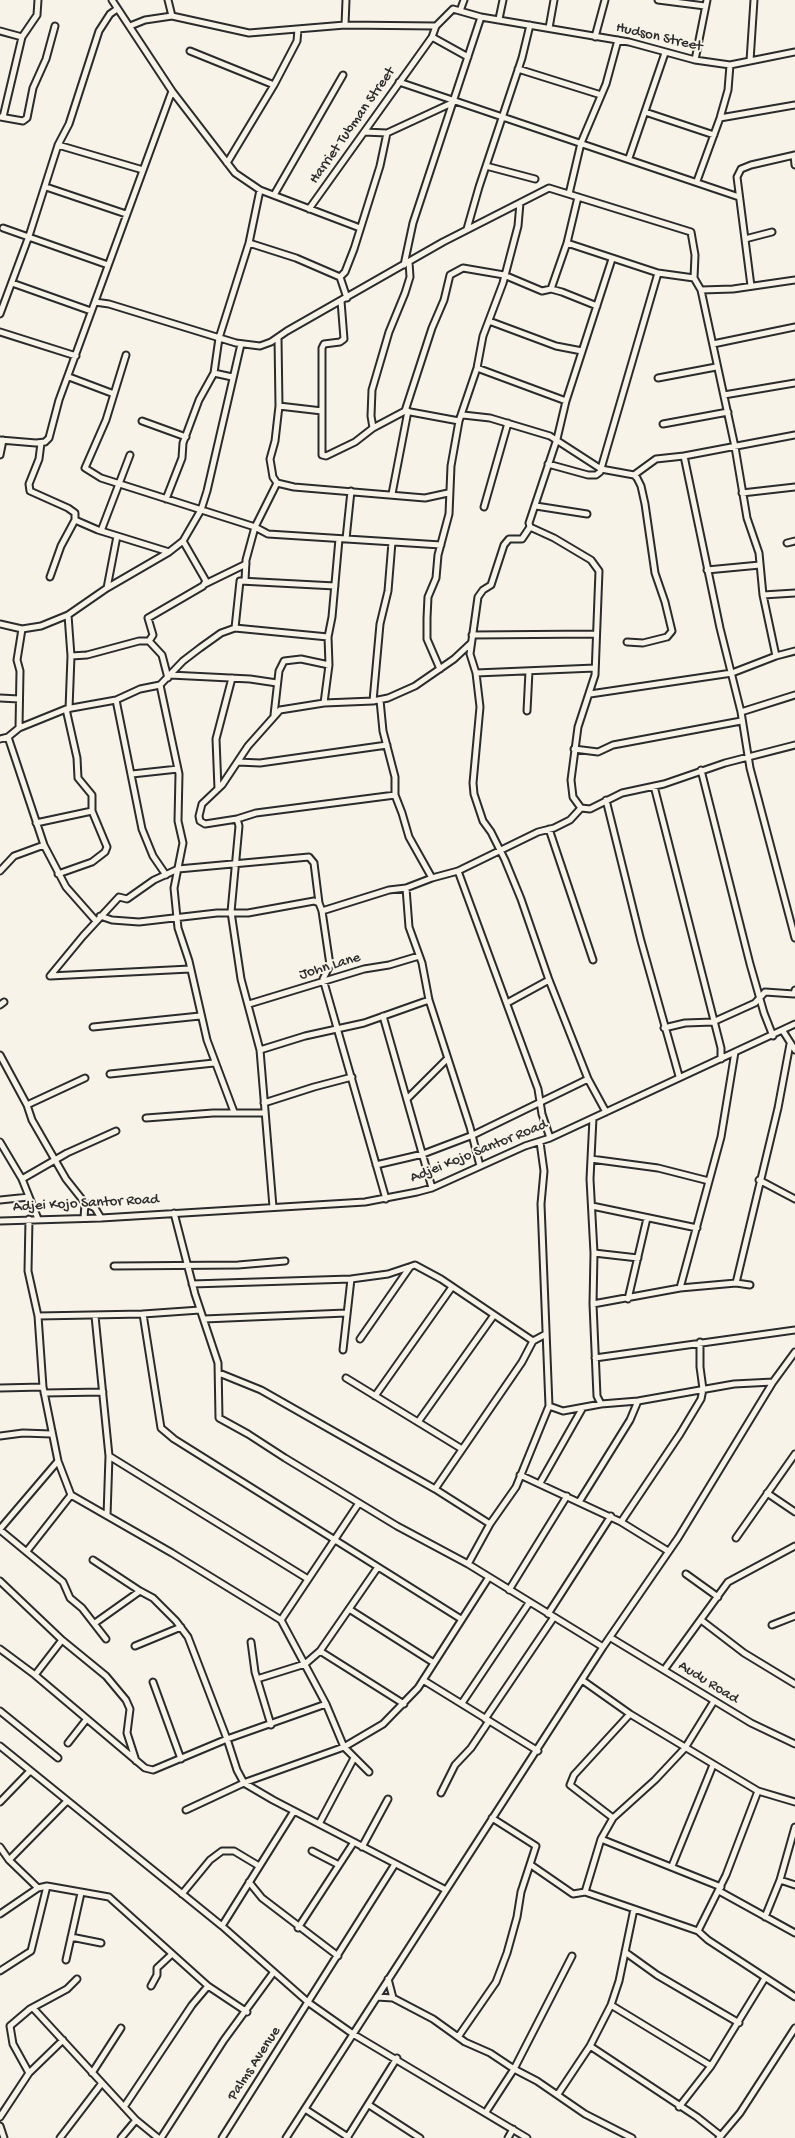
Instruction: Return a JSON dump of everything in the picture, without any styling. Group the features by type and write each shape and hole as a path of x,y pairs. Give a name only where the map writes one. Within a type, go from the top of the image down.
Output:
{"street":[{"path":"38,0 36,16 22,37 2,117 23,121 26,118 33,88 46,58 55,26"},
{"path":"112,0 172,92 235,173 260,190 360,228"},
{"path":"168,0 172,16"},
{"path":"345,26 346,0"},
{"path":"130,26 145,20 172,16 249,33 345,26 436,26 453,9 460,10 464,0"},
{"path":"499,19 503,0"},
{"path":"549,28 554,0"},
{"path":"595,37 605,0"},
{"path":"658,0 706,3 695,60"},
{"path":"750,61 754,0"},
{"path":"0,314 46,187 58,145 69,124 99,32 110,14 118,9"},
{"name":"Hudson Street","path":"460,10 481,17 618,40 695,60 730,65 795,52"},
{"path":"373,428 371,416 372,390 389,332 410,277 406,263 413,223 481,17"},
{"path":"467,229 518,69 530,25"},
{"name":"Harriet Tubman Street","path":"310,209 432,37 436,26"},
{"path":"227,164 274,85 297,41 298,29"},
{"path":"0,31 22,37"},
{"path":"432,37 468,57"},
{"path":"569,194 581,143 601,95 618,40"},
{"path":"190,51 274,85"},
{"path":"629,158 665,53"},
{"path":"697,181 728,90 730,65"},
{"path":"518,69 601,95"},
{"path":"274,195 344,75"},
{"path":"399,82 740,197"},
{"path":"50,577 61,546 75,520 75,513 71,509 30,491 29,484 39,458 41,443 50,434 58,400 76,356 142,170 172,92"},
{"path":"364,132 387,133 454,102"},
{"path":"720,118 795,105"},
{"path":"645,112 714,135"},
{"path":"340,277 345,272 360,228 380,166 387,133"},
{"path":"58,145 142,170"},
{"path":"750,286 737,177 741,169 794,155 795,165"},
{"path":"486,166 535,179"},
{"path":"46,187 126,214"},
{"path":"95,302 109,304 241,344 260,346 278,338 294,326 467,229 549,188 691,232 696,255 694,278 701,290 716,367 728,412 742,494 760,565 763,595 776,656"},
{"path":"166,499 182,458 186,437 198,400 214,373 219,338 249,243 260,190"},
{"path":"551,289 567,243 578,197"},
{"path":"440,669 428,639 428,597 436,578 438,555 448,514 448,493 459,421 463,415 468,390 518,226 520,203"},
{"path":"3,228 108,264"},
{"path":"745,239 772,232"},
{"path":"249,243 296,258 340,277 347,298"},
{"path":"567,243 658,273 694,278"},
{"path":"606,1112 588,1079 549,980 521,899 491,832 483,821 474,794 475,753 480,707 476,673 470,654 470,644 478,598 483,590 491,585 504,544 509,539 522,539 530,527 529,522 536,506 557,439 566,401 612,259"},
{"path":"392,494 406,411 432,328 444,300 450,275 463,268 504,276 542,291 551,289 597,306"},
{"path":"548,464 588,475 596,475 601,469 658,273"},
{"path":"701,290 795,280"},
{"path":"12,283 91,311"},
{"path":"341,301 344,339 340,342 324,344 322,348 322,455 326,456 355,442 373,428 406,411 459,421"},
{"path":"489,321 536,340 582,351"},
{"path":"713,344 795,328"},
{"path":"0,332 76,356"},
{"path":"278,338 278,406 275,441 270,459 273,476 277,483 294,488 351,490 424,498 448,493"},
{"path":"0,624 22,629 41,626 68,615 107,588 170,552 183,540 201,510 241,344"},
{"path":"126,355 106,420 85,468 101,478 255,528 268,534 441,545"},
{"path":"658,378 716,367"},
{"path":"476,368 566,401"},
{"path":"214,373 232,377"},
{"path":"68,377 114,394"},
{"path":"724,395 795,382"},
{"path":"278,406 322,411"},
{"path":"663,424 728,412"},
{"path":"463,415 508,423 557,439 601,469 634,475 656,459 684,456 795,435"},
{"path":"142,421 186,437"},
{"path":"484,508 508,423"},
{"path":"0,455 2,440 41,443"},
{"path":"101,531 130,455"},
{"path":"684,456 707,570 741,712 748,757 795,938"},
{"path":"628,642 643,643 667,637 672,631 666,602 655,573 641,486 634,475"},
{"path":"245,581 246,564 255,528 277,483"},
{"path":"742,494 795,487"},
{"path":"346,539 351,490"},
{"path":"536,506 587,514"},
{"path":"75,520 101,531 170,552"},
{"path":"530,527 554,538 591,560 599,571 595,675 578,726 571,788 573,797 582,808 590,809 622,794 654,786 701,770 795,745"},
{"path":"107,588 118,536"},
{"path":"324,703 329,665 328,637 339,539"},
{"path":"183,540 203,574 205,584"},
{"path":"787,543 795,541"},
{"path":"373,702 380,624 388,591 392,542"},
{"path":"149,641 153,635 148,618 205,584 246,564"},
{"path":"707,570 760,565"},
{"path":"235,628 240,582 335,586"},
{"path":"763,595 795,593"},
{"path":"58,874 92,862 105,852 107,847 92,811 92,795 78,778 77,758 68,709 71,656 68,615"},
{"path":"0,739 8,737 19,728 68,709 116,700 140,689 160,685 183,661 220,633 235,628 328,637"},
{"path":"19,728 20,671 17,660 22,629"},
{"path":"472,635 596,634"},
{"path":"71,656 87,655 139,640 149,641 159,649 169,676"},
{"path":"395,795 256,814 205,824 200,821 202,804 218,789 274,715 282,709 324,703 373,702 402,693 440,669 470,644"},
{"path":"590,694 732,673 776,656 795,651"},
{"path":"274,715 281,665 288,659 301,659 329,665"},
{"path":"476,673 595,668"},
{"path":"527,711 530,670"},
{"path":"169,676 232,678 277,683"},
{"path":"218,789 216,740 232,678"},
{"path":"160,685 178,769 178,821 183,843 174,888 177,918 200,1016 214,1063 234,1112"},
{"path":"741,712 795,694"},
{"path":"0,698 19,699"},
{"path":"116,700 142,829 153,856 166,875"},
{"path":"380,700 387,745 395,777 395,795 409,837 432,878"},
{"path":"574,749 598,752 613,745 741,721"},
{"path":"8,737 44,845 66,887 96,920"},
{"path":"238,762 260,763 387,745"},
{"path":"132,774 178,769"},
{"path":"701,770 760,998 773,1036"},
{"path":"654,786 721,1048 721,1059"},
{"path":"606,800 664,1028 679,1076"},
{"path":"322,911 406,888 458,871 538,832 570,820 582,808"},
{"path":"36,823 92,811"},
{"path":"237,819 239,826 231,912 241,979 260,1050 273,1207"},
{"path":"549,829 593,960"},
{"path":"0,871 14,856 44,845"},
{"path":"190,968 50,976 96,920 119,896 127,899 178,869 312,858 316,869 319,903 322,911 330,966 324,976 324,983 340,1030 386,1199"},
{"path":"458,871 538,1089 539,1103 550,1138"},
{"path":"406,888 407,915 429,1000 473,1135 480,1166"},
{"path":"100,916 112,920 138,922 231,912 248,913 314,901 319,903"},
{"name":"John Lane","path":"249,1004 324,983 364,968 389,965 419,956"},
{"path":"507,1003 549,980"},
{"path":"664,1028 684,1023 713,1022 755,1003 764,992 795,993"},
{"path":"260,1050 305,1036 340,1030 429,1000"},
{"path":"93,1027 200,1016"},
{"path":"383,1016 432,1188"},
{"name":"Adjei Kojo Santor Road","path":"0,1221 101,1218 386,1199 432,1188 525,1146 550,1138 679,1076 773,1036 795,1024"},
{"path":"783,1031 795,1050"},
{"path":"736,1283 759,1180 778,1108 790,1044"},
{"path":"680,1288 721,1137 735,1052"},
{"path":"0,1054 27,1105 32,1120 71,1187 85,1204 95,1208 101,1218"},
{"path":"407,1099 447,1059"},
{"path":"110,1074 214,1063"},
{"path":"264,1103 352,1077"},
{"path":"27,1105 85,1078"},
{"path":"376,1165 422,1154 473,1135 588,1079"},
{"path":"146,1118 234,1112 264,1113"},
{"path":"593,1118 591,1159 594,1253 593,1304 597,1396 602,1404"},
{"path":"22,1179 55,1160 116,1131"},
{"path":"0,1142 22,1179 38,1219"},
{"path":"468,1564 490,1524 516,1487 549,1406 541,1204 544,1171 540,1142"},
{"path":"591,1159 658,1168 709,1182"},
{"path":"759,1180 795,1199"},
{"path":"0,1200 29,1198"},
{"path":"84,1218 85,1204"},
{"path":"592,1206 697,1228"},
{"path":"174,1213 192,1284 219,1373 219,1418 359,1503 468,1564 603,1647"},
{"path":"628,1299 648,1218"},
{"path":"29,1219 28,1271 38,1316 43,1390 58,1461 71,1495 186,1561 281,1620 326,1704 344,1747 368,1772"},
{"path":"594,1253 638,1258"},
{"path":"114,1266 187,1266 285,1261"},
{"path":"192,1284 351,1279 388,1274 410,1266 418,1266 533,1341"},
{"path":"360,1339 410,1266"},
{"path":"343,1350 351,1279"},
{"path":"593,1304 680,1288 736,1283 750,1285"},
{"path":"376,1396 452,1287"},
{"path":"38,1316 95,1316 200,1310"},
{"path":"204,1319 346,1313"},
{"path":"143,1314 161,1428 461,1619"},
{"path":"418,1422 494,1315"},
{"path":"95,1316 109,1456 107,1516"},
{"path":"595,1358 795,1330"},
{"path":"435,1489 522,1362 533,1341 546,1334"},
{"path":"621,1522 697,1409 703,1389 700,1367 700,1342"},
{"path":"286,2138 492,1818 538,1751 603,1647 611,1638 668,1551 773,1382 795,1352"},
{"path":"219,1373 261,1390 435,1489 490,1524"},
{"path":"346,1378 462,1449"},
{"path":"549,1406 563,1411 582,1409 602,1404 638,1401 734,1384 773,1382"},
{"path":"0,1388 104,1392"},
{"path":"579,1502 630,1420 638,1401"},
{"path":"540,1483 582,1409"},
{"path":"0,1436 23,1433 51,1434"},
{"path":"736,1538 795,1454"},
{"path":"109,1456 308,1579"},
{"path":"58,1461 0,1529 64,1582 70,1598 94,1623 106,1640"},
{"path":"520,1474 611,1516 668,1551"},
{"path":"767,1493 795,1512"},
{"path":"27,1551 71,1495"},
{"path":"510,1590 567,1496"},
{"path":"281,1620 359,1503"},
{"path":"441,1793 455,1765 471,1748 611,1516"},
{"path":"664,1670 728,1582 795,1546"},
{"path":"93,1560 153,1598 188,1637 228,1739 241,1780 258,1792 446,1890"},
{"path":"257,1679 305,1664 320,1651 378,1567"},
{"path":"686,1574 718,1597"},
{"path":"186,1810 246,1782 344,1747 384,1724 404,1704 423,1680 489,1578"},
{"path":"0,1581 62,1640 106,1676 126,1700 130,1709 127,1733 136,1761"},
{"path":"94,1623 140,1591"},
{"path":"462,1704 529,1603"},
{"path":"349,1609 434,1663"},
{"path":"772,1625 795,1616"},
{"path":"701,1620 744,1653 795,1684"},
{"path":"135,1646 181,1627"},
{"name":"Audu Road","path":"611,1638 750,1723 795,1744"},
{"path":"35,1676 62,1640"},
{"path":"251,1642 257,1679 271,1725"},
{"path":"0,1648 136,1761 145,1768 153,1770 228,1739 326,1704"},
{"path":"320,1651 404,1704"},
{"path":"423,1680 538,1751"},
{"path":"582,1680 630,1714 758,1791 795,1802"},
{"path":"153,1682 181,1759"},
{"path":"585,1892 601,1839 614,1818 655,1780 685,1748 714,1701"},
{"path":"0,1711 58,1758"},
{"path":"614,1818 570,1785 574,1775 630,1714"},
{"path":"68,1742 86,1720"},
{"path":"0,1746 222,1926 309,2003 353,2034 397,2058 527,2138"},
{"path":"319,1824 354,1758"},
{"path":"672,1866 713,1765"},
{"path":"0,1802 30,1771"},
{"path":"698,1931 720,1889 758,1791"},
{"path":"362,1846 388,1800"},
{"path":"0,1859 8,1858 67,1801"},
{"path":"222,1926 294,1811"},
{"path":"458,2037 496,1982 518,1917 521,1892 536,1846 492,1818"},
{"path":"766,1917 780,1880 795,1827"},
{"path":"601,1839 672,1866 720,1889 795,1933"},
{"path":"298,1928 354,1842"},
{"path":"0,1847 8,1858 38,1888"},
{"path":"182,1894 210,1860 222,1851 234,1851 259,1866"},
{"path":"312,1851 339,1865"},
{"name":"Palms Avenue","path":"222,2138 395,1864"},
{"path":"531,1864 573,1894 585,1892 698,1931 765,1978 795,1996"},
{"path":"780,1880 795,1885"},
{"path":"249,1882 262,1898 298,1928 338,1956"},
{"path":"0,1971 31,1951 47,1886"},
{"path":"0,1914 38,1888 47,1886 109,1897 208,1986 247,2012"},
{"path":"66,1960 81,1893"},
{"path":"558,2094 590,2046 611,2005 634,1909"},
{"path":"71,1937 101,1943"},
{"path":"625,1952 657,1975 739,2023"},
{"path":"151,1986 158,1974 156,1968 172,1954"},
{"path":"486,2112 514,2069 572,1956"},
{"path":"33,2008 136,2120 160,2138 224,2040 247,2012 274,1973"},
{"path":"679,2107 711,2066 765,1978"},
{"path":"29,2073 13,2044 9,2029 16,2020 67,1989 77,1979"},
{"path":"388,1979 393,1998"},
{"path":"124,2107 192,2005 208,1986"},
{"path":"377,1997 393,1998 433,2019 458,2037 490,2052 514,2069 558,2094 585,2114 632,2138"},
{"path":"611,2005 711,2066"},
{"path":"92,2073 121,2028"},
{"path":"590,2046 679,2107 697,2117 720,2137 740,2113 795,2028"},
{"path":"0,2117 29,2073 64,2040"},
{"path":"306,2109 348,2138 397,2058"},
{"path":"60,2138 102,2084"},
{"path":"369,2105 420,2138"},
{"path":"121,2138 136,2120"},
{"path":"0,2126 4,2138"},
{"path":"508,2138 513,2129"}]}
